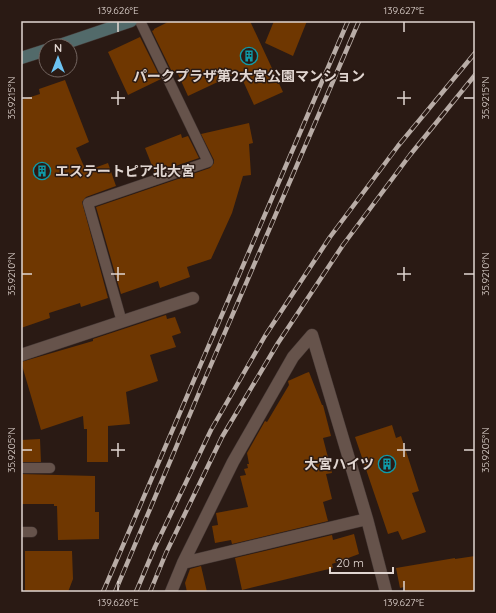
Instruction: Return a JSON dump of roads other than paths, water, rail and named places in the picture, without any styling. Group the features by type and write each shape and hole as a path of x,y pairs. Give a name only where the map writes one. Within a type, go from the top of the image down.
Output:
{"street":[{"path":"78,39 130,21"},
{"path":"21,58 38,53"},
{"path":"21,355 193,298"},
{"path":"171,592 183,563 255,423 293,357 312,335 367,519 386,592"},
{"path":"183,563 367,519"}],"lane":[{"path":"122,322 88,203 208,162 140,21"},
{"path":"21,468 50,468"},
{"path":"21,532 32,532"}],"railway":[{"path":"103,592 348,21"},
{"path":"115,592 359,21"},
{"path":"136,592 155,547 211,430 265,336 330,237 398,146 475,53"},
{"path":"150,592 166,553 222,437 278,343 343,245 410,155 475,75"}],"place":[{"name":"パークプラザ第2大宮公園マンション","path":"249,56"},
{"name":"エステートピア北大宮","path":"42,171"},
{"name":"大宮ハイツ","path":"387,464"}]}
